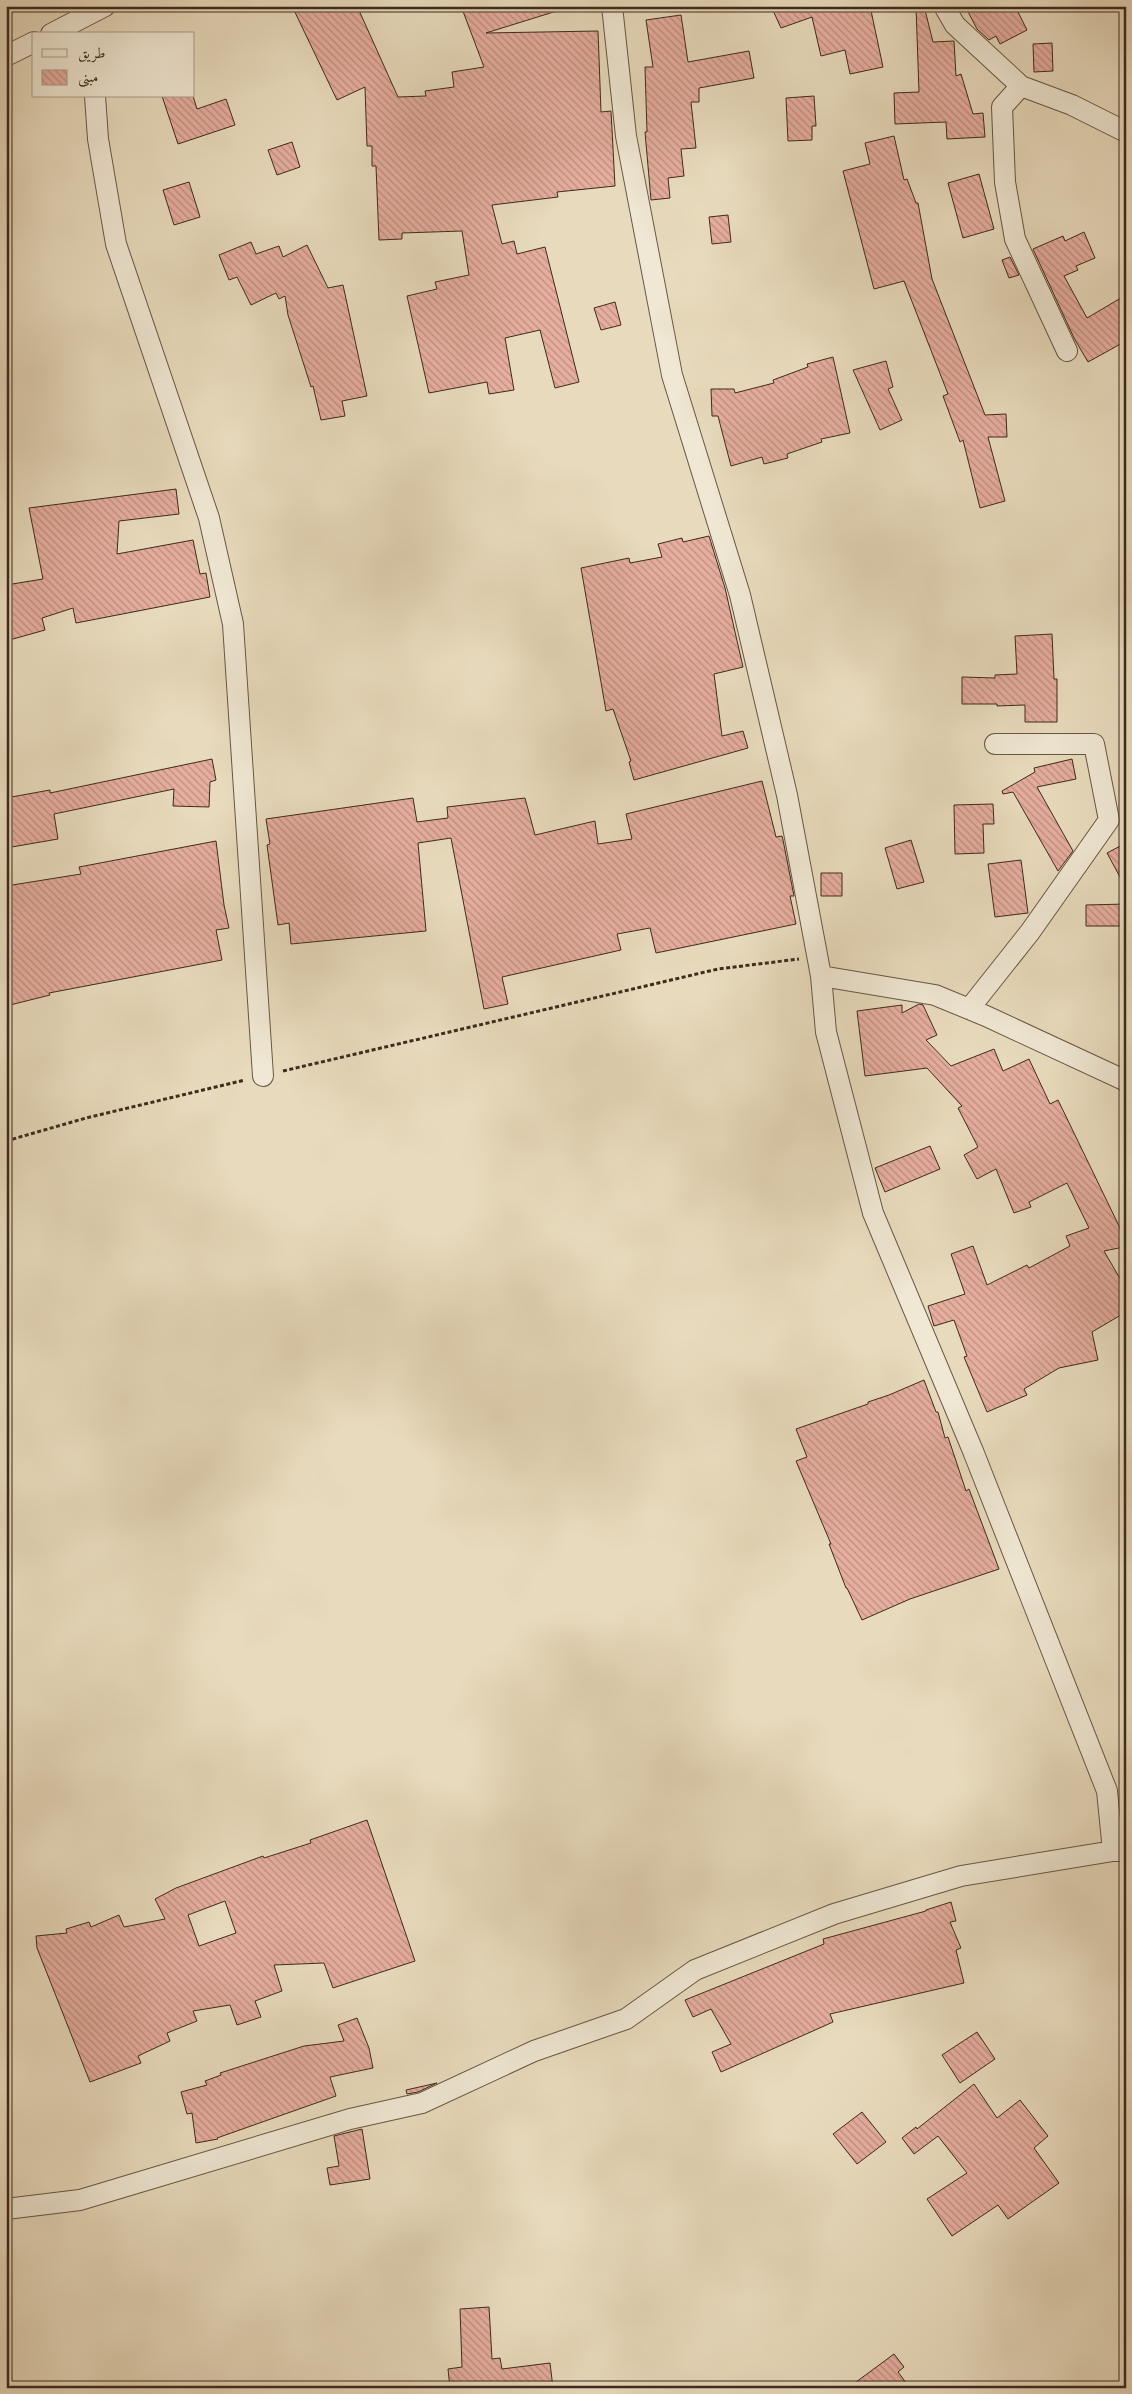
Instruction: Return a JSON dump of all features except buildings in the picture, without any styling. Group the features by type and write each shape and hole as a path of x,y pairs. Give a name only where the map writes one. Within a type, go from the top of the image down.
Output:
{"street":[{"path":"6,2209 80,2200 350,2119 422,2103 534,2051 626,2020 695,1970 834,1914 961,1876 1120,1851 1107,1792 973,1451 873,1213 826,1032 818,957 787,795 740,595 672,375 626,136 612,6"},
{"path":"944,6 955,25 1021,86 1072,105 1126,132"},
{"path":"55,32 91,15"},
{"path":"6,56 32,43"},
{"path":"1021,86 1002,107 1005,182 1015,239 1067,351"},
{"path":"95,98 98,139 116,244 209,518 233,624 263,1076"},
{"path":"969,1009 1030,932 1109,820 1094,744 995,744"},
{"path":"821,976 935,995 1126,1081"}],"path":[{"path":"6,1141 86,1118 718,969 818,957"}]}
